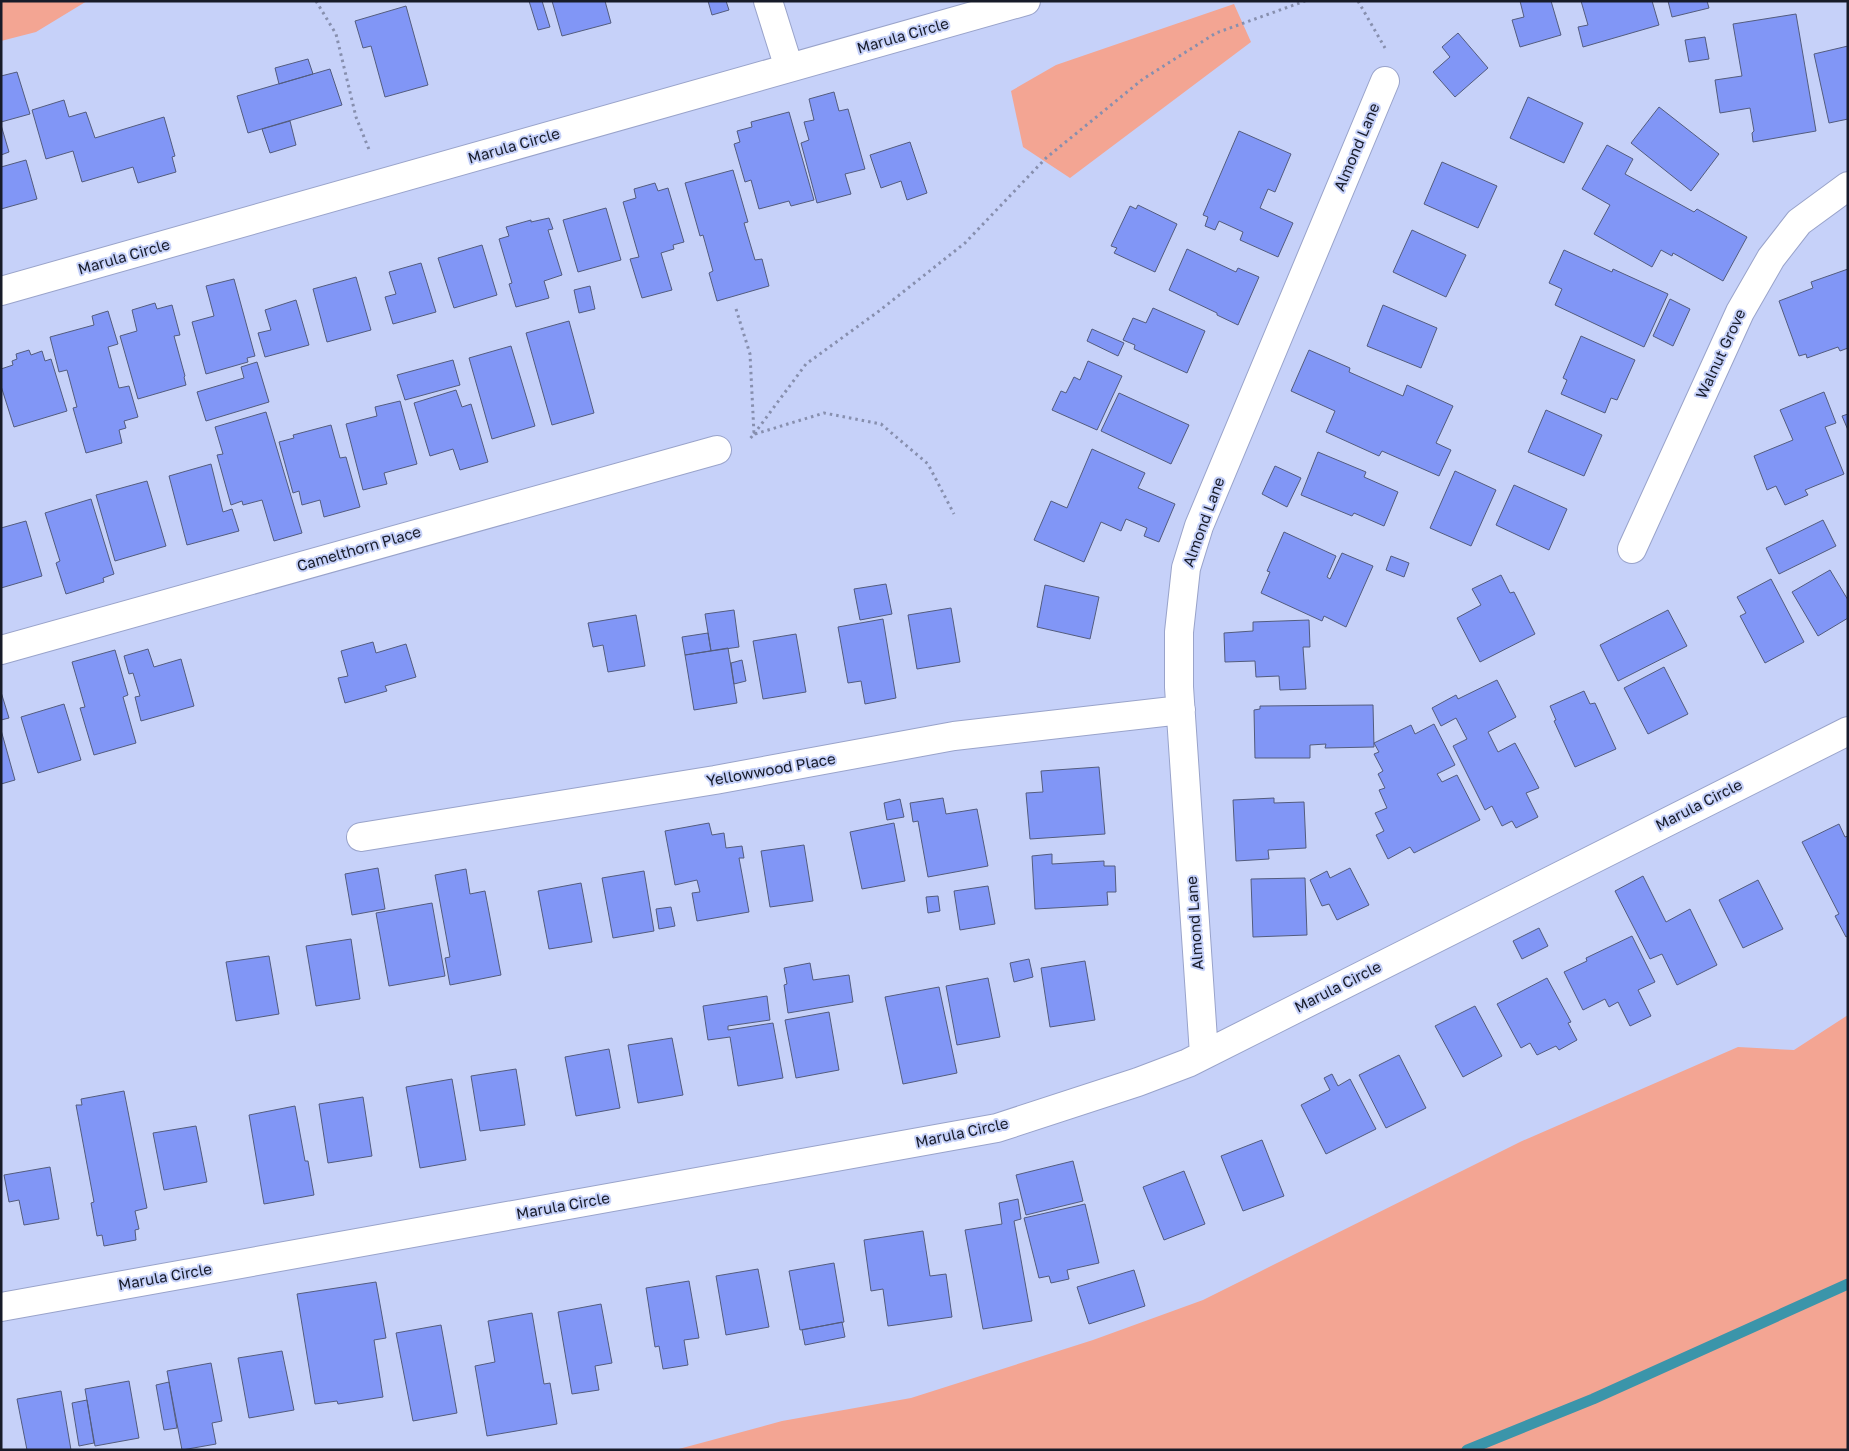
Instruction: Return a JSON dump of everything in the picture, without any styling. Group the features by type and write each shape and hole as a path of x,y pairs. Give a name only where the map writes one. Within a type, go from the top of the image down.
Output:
{"street":[{"path":"768,1 789,68"},
{"name":"Marula Circle","path":"1,292 1026,1"},
{"name":"Almond Lane","path":"1204,1054 1181,710 1179,632 1186,568 1200,526 1385,81"},
{"name":"Walnut Grove","path":"1632,549 1740,312 1770,258 1799,222 1848,186"},
{"name":"Camelthorn Place","path":"1,650 716,450"},
{"name":"Yellowwood Place","path":"361,837 715,780 954,736 1181,710"},
{"name":"Marula Circle","path":"1,1307 997,1128 1138,1082 1188,1063 1848,731"}],"path":[{"path":"316,1 336,34 356,117 382,184"},
{"path":"744,446 806,364 878,311 965,242 1046,158 1143,79 1216,33 1305,1"},
{"path":"1358,1 1393,62 1385,81"},
{"path":"736,309 750,354 754,434"},
{"path":"754,434 824,413 881,424 928,464 954,514"}],"shaded area":[{"path":"1,1 87,1 36,32 1,41"},
{"path":"1234,4 1251,42 1070,178 1023,147 1011,91 1056,65"},
{"path":"1848,1015 1848,1450 675,1450 782,1421 911,1398 1093,1340 1203,1300 1522,1141 1738,1047 1794,1050"}],"building":[{"path":"529,1 542,1 550,27 538,30"},
{"path":"552,1 605,1 611,23 562,36"},
{"path":"708,1 726,1 729,10 712,15"},
{"path":"1520,1 1551,1 1561,35 1520,47 1512,20 1524,17"},
{"path":"1581,1 1652,1 1659,25 1583,47 1578,27 1588,25"},
{"path":"1668,1 1707,1 1709,8 1672,17"},
{"path":"406,6 428,85 385,97 371,46 363,48 355,21"},
{"path":"1796,14 1816,131 1753,142 1752,133 1754,131 1750,108 1720,113 1715,80 1742,76 1733,24"},
{"path":"1458,33 1488,68 1455,97 1433,72 1450,57 1442,47"},
{"path":"1705,37 1709,59 1689,62 1685,40"},
{"path":"1848,46 1848,119 1829,123 1814,54"},
{"path":"308,59 313,74 279,84 275,68"},
{"path":"330,69 342,105 248,133 237,96"},
{"path":"17,72 30,114 1,122 1,76"},
{"path":"834,92 839,111 848,109 865,169 845,174 851,194 817,203 801,143 809,140 804,122 814,120 809,99"},
{"path":"1528,97 1583,123 1564,163 1510,138"},
{"path":"64,100 69,117 86,112 95,138 164,117 175,156 172,157 176,172 138,183 133,167 82,182 73,151 46,159 32,110"},
{"path":"1659,107 1719,154 1691,191 1631,143"},
{"path":"789,112 814,200 791,206 789,201 759,209 751,180 745,182 734,144 740,142 737,131 752,127 751,122"},
{"path":"290,121 296,145 270,153 262,129"},
{"path":"1,125 9,152 1,155"},
{"path":"1239,131 1291,154 1275,192 1268,189 1260,208 1293,223 1278,257 1240,240 1243,232 1219,221 1215,230 1205,226 1208,217 1203,215"},
{"path":"910,142 927,193 907,200 901,181 881,188 870,155"},
{"path":"1607,145 1633,159 1625,174 1694,212 1697,209 1747,237 1723,281 1673,253 1672,256 1661,250 1652,267 1594,234 1610,205 1582,189"},
{"path":"26,160 37,199 1,209 1,167"},
{"path":"1442,162 1497,186 1478,228 1424,204"},
{"path":"733,170 748,222 744,223 755,260 762,259 769,286 717,301 709,273 713,271 703,235 700,236 685,183"},
{"path":"655,183 658,191 668,188 684,242 673,245 674,249 661,253 672,290 642,298 630,259 639,257 623,202 636,198 634,189"},
{"path":"1138,205 1177,224 1155,272 1114,253 1117,248 1111,246 1130,206 1136,209"},
{"path":"606,208 621,260 578,272 563,220"},
{"path":"549,218 553,229 548,230 562,275 544,281 549,298 516,307 509,284 512,283 499,239 509,236 506,227 531,220 531,222"},
{"path":"1412,230 1466,255 1446,297 1393,272"},
{"path":"482,245 497,295 454,308 438,258"},
{"path":"1187,249 1236,272 1238,268 1259,277 1238,325 1169,290"},
{"path":"1564,250 1612,272 1613,269 1668,294 1644,347 1555,305 1562,289 1549,283"},
{"path":"421,263 436,312 393,324 385,297 396,294 389,272"},
{"path":"1848,269 1848,348 1840,351 1838,347 1807,358 1806,354 1799,356 1779,301 1813,288 1811,282"},
{"path":"356,277 371,330 327,342 313,289"},
{"path":"234,279 255,356 247,358 248,362 206,374 192,322 214,316 206,286"},
{"path":"590,286 595,309 579,313 574,290"},
{"path":"1670,299 1690,309 1673,346 1653,336"},
{"path":"296,300 309,345 265,357 258,333 271,330 265,310"},
{"path":"155,303 157,309 172,305 180,335 174,336 186,385 138,399 120,336 137,331 132,310"},
{"path":"1383,305 1437,328 1421,368 1367,346"},
{"path":"1153,308 1205,331 1187,373 1134,349 1135,345 1123,340 1133,318 1146,323"},
{"path":"108,311 118,344 108,347 119,388 129,386 138,417 124,421 126,428 119,430 122,443 86,453 73,408 77,407 67,370 59,372 50,337 94,325 92,316"},
{"path":"569,321 594,413 552,425 526,333"},
{"path":"1092,329 1124,343 1118,356 1087,341"},
{"path":"1581,336 1635,360 1617,400 1611,398 1605,413 1561,394 1567,380 1563,378"},
{"path":"511,346 535,426 492,439 469,358"},
{"path":"29,350 31,355 42,351 45,361 51,359 67,411 14,427 1,386 1,369 13,365 12,361 17,359 16,354"},
{"path":"1309,350 1350,368 1349,372 1403,396 1407,385 1453,406 1436,443 1451,450 1439,476 1382,451 1379,456 1326,432 1335,411 1291,391"},
{"path":"453,360 460,385 405,400 397,375"},
{"path":"1088,361 1122,376 1097,430 1052,410 1061,391 1066,393 1074,377 1080,380"},
{"path":"257,362 269,402 206,421 197,392 244,378 241,367"},
{"path":"456,390 462,407 471,404 488,462 460,470 453,449 430,456 414,403"},
{"path":"1824,392 1836,423 1825,427 1844,474 1805,490 1808,495 1785,505 1776,486 1767,490 1754,456 1793,440 1780,410"},
{"path":"1119,393 1189,425 1171,464 1101,431"},
{"path":"400,401 417,464 384,473 387,484 363,490 346,424 377,416 375,407"},
{"path":"1546,410 1602,435 1584,476 1528,452"},
{"path":"266,412 302,533 274,541 262,500 243,505 242,501 231,505 217,455 223,454 215,427"},
{"path":"1848,414 1848,430 1842,416"},
{"path":"331,425 340,458 346,457 360,507 324,517 320,500 302,505 299,491 293,493 279,442 294,438 293,435"},
{"path":"1092,449 1145,473 1138,488 1175,504 1159,542 1144,536 1147,528 1126,519 1121,531 1101,522 1084,562 1034,540 1051,501 1067,508"},
{"path":"1318,452 1366,472 1364,477 1398,492 1384,526 1354,513 1352,516 1301,495"},
{"path":"211,464 223,512 232,509 239,531 187,545 169,476"},
{"path":"1275,466 1301,478 1287,507 1262,494"},
{"path":"1455,471 1496,490 1471,546 1430,528"},
{"path":"147,481 166,546 115,561 96,495"},
{"path":"1514,485 1567,509 1549,550 1496,525"},
{"path":"91,499 114,574 103,578 104,582 66,594 56,563 60,561 45,513"},
{"path":"1823,520 1836,546 1779,574 1766,548"},
{"path":"26,521 42,576 1,588 1,528"},
{"path":"1284,532 1336,556 1327,577 1330,579 1342,553 1373,566 1346,627 1324,616 1322,621 1261,593 1270,572 1267,571"},
{"path":"1391,556 1409,563 1404,577 1386,570"},
{"path":"1830,570 1848,600 1848,618 1818,636 1792,592"},
{"path":"1501,575 1510,593 1514,592 1535,634 1480,662 1457,618 1481,605 1472,589"},
{"path":"1771,579 1804,642 1765,663 1740,616 1746,613 1737,597"},
{"path":"886,584 892,614 860,620 854,589"},
{"path":"1045,585 1099,597 1090,639 1037,627"},
{"path":"951,608 960,662 917,669 908,615"},
{"path":"734,610 739,647 711,651 705,614"},
{"path":"1668,610 1687,646 1618,681 1600,645"},
{"path":"636,615 645,666 608,672 603,645 593,647 588,623"},
{"path":"883,619 896,698 865,704 861,681 848,683 838,627"},
{"path":"1309,620 1310,647 1303,647 1306,689 1280,690 1279,676 1256,677 1255,661 1225,662 1224,633 1253,631 1253,622"},
{"path":"708,633 711,651 685,655 682,637"},
{"path":"796,634 806,692 763,699 753,641"},
{"path":"373,642 376,653 406,644 416,677 385,686 387,691 345,703 338,678 348,676 341,651"},
{"path":"728,648 737,703 694,710 685,655"},
{"path":"148,649 154,667 181,659 194,706 141,721 135,697 140,696 133,673 129,674 124,656"},
{"path":"115,650 128,695 123,697 136,743 94,755 80,708 85,707 72,662"},
{"path":"742,660 746,681 734,684 731,663"},
{"path":"1664,667 1688,714 1648,734 1624,688"},
{"path":"1497,680 1516,717 1488,732 1498,752 1515,743 1539,788 1526,793 1538,817 1516,828 1512,821 1502,826 1492,806 1485,810 1453,746 1467,739 1456,718 1441,726 1432,708 1456,695 1458,699"},
{"path":"1584,691 1590,704 1595,703 1616,749 1575,767 1554,721 1556,720 1550,706"},
{"path":"1,692 9,718 1,720"},
{"path":"64,704 81,760 38,773 21,717"},
{"path":"1373,705 1374,747 1325,748 1326,744 1310,745 1310,758 1255,758 1254,710 1260,709 1260,706"},
{"path":"1434,724 1455,765 1437,774 1442,782 1457,775 1480,820 1414,853 1410,847 1388,859 1376,835 1384,831 1375,813 1387,808 1379,790 1385,788 1378,774 1383,771 1374,754 1379,752 1374,743 1411,725 1415,734"},
{"path":"1,730 15,780 1,784"},
{"path":"1099,767 1105,834 1030,839 1026,793 1043,792 1041,771"},
{"path":"943,798 946,814 977,809 988,866 928,877 918,821 913,822 910,803"},
{"path":"1274,798 1274,803 1304,802 1306,848 1268,850 1269,859 1236,861 1233,800"},
{"path":"900,799 904,817 887,820 884,803"},
{"path":"709,823 712,835 724,833 726,848 742,846 744,858 739,858 749,912 697,921 692,893 700,892 697,880 675,885 665,831"},
{"path":"894,823 905,881 862,889 850,832"},
{"path":"1839,824 1845,837 1848,836 1848,936 1846,937 1835,916 1839,914 1802,842"},
{"path":"804,845 813,901 770,907 761,851"},
{"path":"1052,854 1052,864 1104,861 1104,866 1115,866 1116,892 1107,892 1108,905 1035,909 1032,856"},
{"path":"378,868 385,909 352,915 345,874"},
{"path":"1350,868 1369,905 1337,920 1329,904 1322,906 1310,880 1327,871 1330,878"},
{"path":"466,869 470,894 485,891 501,975 450,985 445,958 450,957 435,875"},
{"path":"644,871 654,931 613,938 602,878"},
{"path":"1643,876 1666,922 1690,909 1717,965 1677,985 1662,954 1650,959 1615,891"},
{"path":"1305,878 1307,935 1253,937 1251,879"},
{"path":"1758,880 1783,929 1743,948 1719,900"},
{"path":"581,883 592,942 549,949 538,891"},
{"path":"988,886 995,924 960,930 954,891"},
{"path":"938,896 940,911 928,913 926,897"},
{"path":"432,903 445,976 389,986 376,913"},
{"path":"671,907 675,926 659,929 656,909"},
{"path":"1539,928 1548,946 1522,959 1513,941"},
{"path":"1632,936 1655,982 1638,990 1651,1016 1630,1026 1618,1002 1609,1007 1605,999 1583,1010 1564,972 1587,961 1586,958"},
{"path":"351,939 360,999 316,1006 306,946"},
{"path":"269,956 279,1014 236,1021 226,962"},
{"path":"1029,959 1033,977 1014,982 1010,963"},
{"path":"1085,961 1095,1020 1050,1027 1041,968"},
{"path":"810,963 813,980 849,975 853,1002 788,1013 784,985 787,984 784,968"},
{"path":"988,978 1000,1037 957,1045 946,986"},
{"path":"1547,978 1571,1022 1568,1023 1577,1040 1559,1050 1556,1046 1537,1055 1530,1043 1521,1048 1497,1004"},
{"path":"939,987 957,1073 903,1084 885,997"},
{"path":"767,996 770,1020 728,1026 728,1030 773,1023 783,1078 738,1086 730,1037 708,1040 703,1006"},
{"path":"1475,1006 1502,1056 1463,1077 1435,1026"},
{"path":"829,1012 839,1070 796,1078 785,1020"},
{"path":"672,1038 683,1095 638,1103 628,1045"},
{"path":"609,1049 620,1108 576,1116 565,1057"},
{"path":"1399,1055 1426,1108 1386,1128 1359,1075"},
{"path":"516,1069 525,1125 480,1131 471,1076"},
{"path":"1332,1074 1338,1086 1350,1079 1376,1129 1326,1154 1301,1105 1330,1090 1324,1078"},
{"path":"452,1079 466,1160 420,1168 406,1087"},
{"path":"124,1091 147,1208 135,1211 139,1229 135,1230 136,1240 104,1246 102,1235 97,1236 91,1203 94,1202 76,1105 82,1105 81,1099"},
{"path":"363,1097 372,1156 328,1163 319,1104"},
{"path":"295,1106 305,1161 308,1161 314,1195 264,1204 249,1115"},
{"path":"196,1126 207,1182 164,1190 153,1133"},
{"path":"1262,1140 1284,1196 1243,1211 1221,1156"},
{"path":"1073,1161 1083,1201 1026,1215 1016,1175"},
{"path":"50,1167 59,1219 24,1225 19,1200 9,1202 4,1175"},
{"path":"1184,1171 1205,1224 1164,1240 1143,1187"},
{"path":"1018,1199 1021,1219 1014,1221 1032,1321 983,1329 965,1230 1002,1224 999,1203"},
{"path":"1085,1204 1099,1263 1067,1270 1069,1279 1051,1283 1049,1276 1039,1278 1024,1218"},
{"path":"923,1231 930,1276 946,1274 952,1317 888,1326 883,1289 871,1291 864,1240"},
{"path":"834,1263 844,1322 800,1330 789,1271"},
{"path":"758,1269 769,1327 726,1335 716,1276"},
{"path":"1134,1270 1145,1306 1089,1324 1077,1287"},
{"path":"689,1281 699,1338 684,1340 688,1365 663,1369 659,1346 655,1347 646,1288"},
{"path":"376,1282 386,1338 374,1340 383,1397 338,1404 337,1401 315,1404 297,1294"},
{"path":"601,1304 612,1363 595,1366 599,1390 572,1394 558,1312"},
{"path":"532,1313 544,1384 550,1383 557,1424 487,1436 475,1366 495,1362 488,1321"},
{"path":"842,1322 845,1337 805,1345 802,1330"},
{"path":"441,1325 457,1413 413,1421 396,1333"},
{"path":"282,1351 294,1410 249,1418 238,1358"},
{"path":"211,1363 222,1421 212,1423 216,1444 182,1450 167,1371"},
{"path":"129,1381 139,1438 95,1446 85,1389"},
{"path":"169,1382 177,1428 164,1430 156,1385"},
{"path":"61,1391 71,1450 27,1450 17,1399"},
{"path":"87,1400 94,1443 79,1446 72,1403"}],"waterway":[{"path":"1467,1450 1593,1399 1848,1284"}]}
